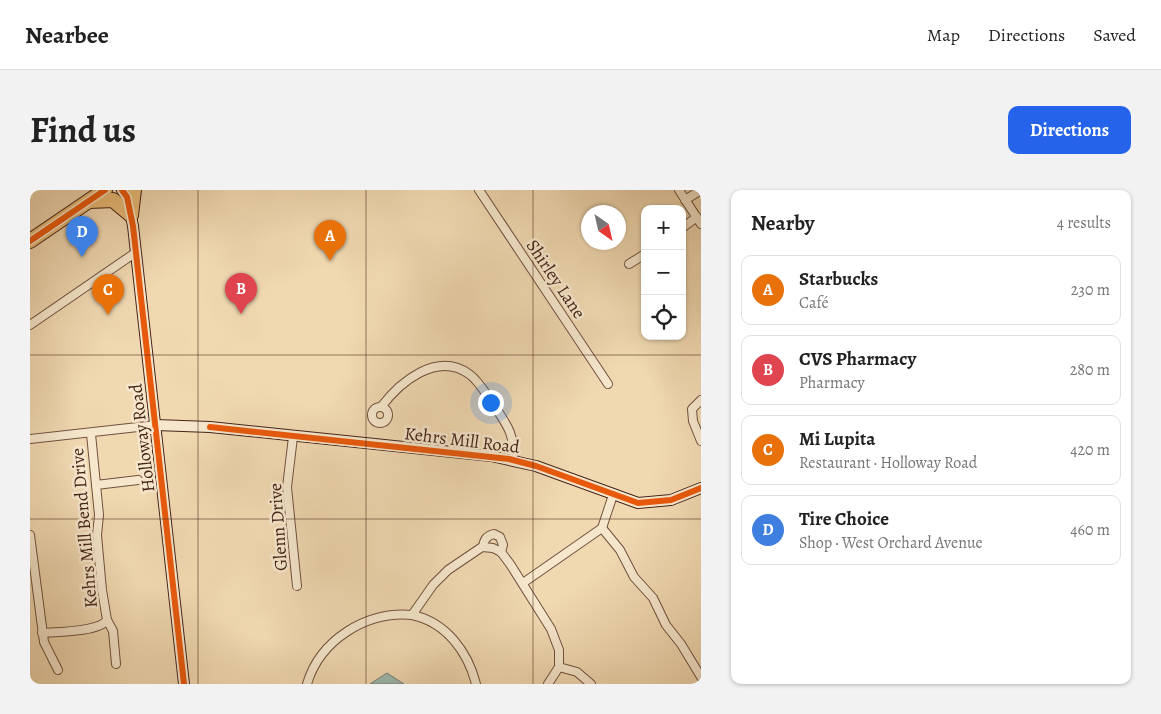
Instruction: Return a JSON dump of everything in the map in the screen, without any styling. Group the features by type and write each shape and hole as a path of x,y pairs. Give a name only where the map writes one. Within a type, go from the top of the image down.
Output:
{"highway":[{"path":"30,241 105,190"},
{"path":"131,214 134,190"},
{"path":"88,202 113,200 131,214"}],"street":[{"name":"Holloway Road","path":"122,190 127,197 131,214 184,684"},
{"name":"Shirley Lane","path":"479,190 608,384"},
{"path":"678,190 699,220 686,226"},
{"path":"685,200 701,190"},
{"path":"30,325 135,253"},
{"path":"629,264 641,256"},
{"path":"381,407 389,397 423,371 444,366 458,368 470,374 480,384 507,426 514,443 513,460"},
{"path":"701,400 692,410 692,417 701,441"},
{"name":"Kehrs Mill Road","path":"30,440 156,425 210,427 513,460 536,466 626,500 648,503 676,498 700,490"},
{"name":"Kehrs Mill Bend Drive","path":"91,434 99,516 96,535 106,620 113,631 116,664"},
{"name":"Glenn Drive","path":"293,436 287,487 297,586"},
{"path":"96,485 138,480"},
{"path":"523,582 602,528 613,495"},
{"path":"602,528 620,550 634,578 653,598 666,625 682,644 701,677"},
{"path":"483,547 484,540 494,534 500,537 503,545 501,552"},
{"path":"30,535 42,633 47,651 58,670"},
{"path":"412,615 441,576 483,547 493,548 501,552 523,582 555,637 559,650 559,667 548,684"},
{"path":"423,600 426,618"},
{"path":"307,684 323,652 348,631 381,616 412,615 426,618 441,627 462,651 476,684"},
{"name":"Kehrs Mill Bend Drive","path":"42,633 94,628 104,624 106,620"},
{"path":"559,667 577,672 591,684"}],"water":[{"path":"387,673 404,684 370,684"}],"cycle path":[{"path":"30,241 105,190"},
{"path":"122,190 127,197 133,226 184,684"},
{"path":"210,427 509,459 536,466 638,503 671,500 701,488"}],"place":[{"name":"Tire Choice","path":"82,257"},
{"name":"Starbucks","path":"330,261"},
{"name":"CVS Pharmacy","path":"241,314"},
{"name":"Mi Lupita","path":"108,315"}]}
